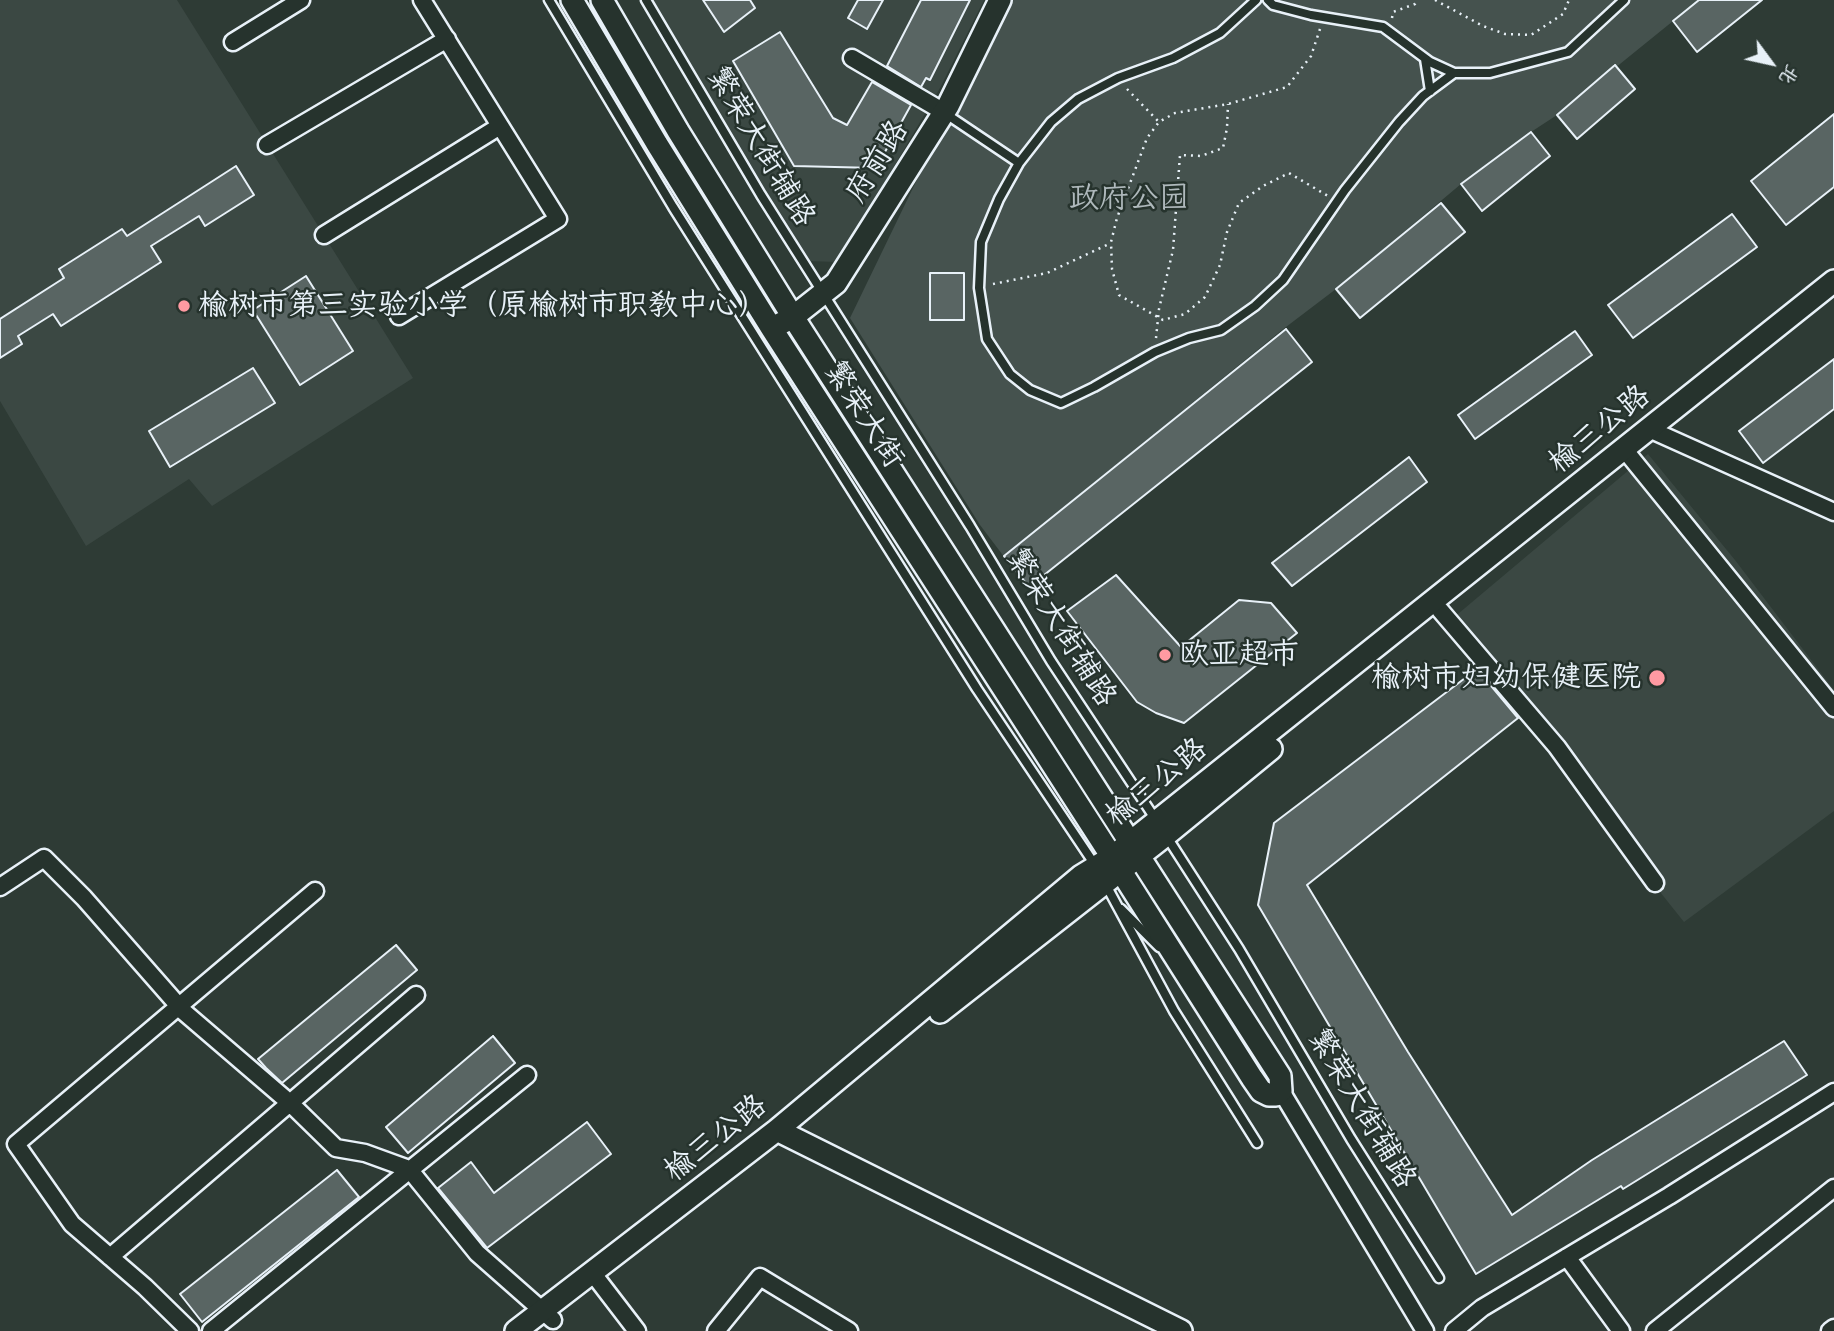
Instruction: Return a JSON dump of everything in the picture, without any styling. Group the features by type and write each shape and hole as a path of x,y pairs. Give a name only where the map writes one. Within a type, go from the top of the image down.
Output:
{"main road":[{"name":"繁荣大街","path":"572,0 657,144 772,329 1117,863"},
{"name":"繁荣大街","path":"602,0 1117,863"},
{"name":"府前路","path":"772,329 793,317 836,283 944,112 1000,0"},
{"name":"榆三公路","path":"516,1331 544,1320 595,1277 782,1133 1628,453 1834,281"},
{"name":"榆三公路","path":"1655,431 1834,297"},
{"name":"榆三公路","path":"1161,828 1440,610 1628,453"},
{"path":"1117,863 1280,1076 1280,1091 1276,1095 1261,1091 1117,863"},
{"path":"782,1133 1181,1331"}],"street":[{"path":"233,42 301,0"},
{"path":"399,316 558,219 422,0"},
{"path":"267,145 447,39"},
{"path":"852,58 944,112"},
{"path":"324,235 500,126"},
{"path":"1655,431 1834,512"},
{"path":"1628,453 1834,708"},
{"path":"1440,610 1557,747 1655,883"},
{"path":"0,887 44,858 84,898 180,1007 290,1103 335,1148 365,1153 409,1169 477,1253 544,1320"},
{"path":"190,1331 145,1287 72,1224 16,1144 315,891"},
{"path":"110,1257 416,995"},
{"path":"212,1331 527,1075"},
{"path":"1280,1091 1425,1331"},
{"path":"1454,1331 1482,1308 1834,1092"},
{"path":"1655,1331 1834,1188"},
{"path":"1567,1257 1621,1331"},
{"path":"595,1277 637,1331"},
{"path":"716,1331 760,1277 849,1331"}],"lane":[{"path":"549,0 666,196 954,654 1117,863 1115,902 1174,1011 1257,1143"},
{"name":"繁荣大街辅路","path":"646,0 761,195 970,526 1051,661 1239,949 1351,1139 1439,1278"},
{"path":"1256,0 1220,33 1173,58 1118,78 1078,99 1051,122 1019,163 981,242 979,288 987,339 1010,374 1030,390 1061,403 1155,352 1189,338 1221,330 1255,306 1283,280 1337,202 1399,122 1430,90 1454,73"},
{"path":"1268,0 1273,5 1383,27 1425,59 1454,73 1490,73 1568,52 1624,0"},
{"path":"1425,59 1430,90"},
{"path":"944,112 1019,163"},
{"path":"1115,902 1189,979"}],"path":[{"path":"1392,33 1393,12 1415,4 1418,0"},
{"path":"1435,0 1483,26 1505,34 1531,35 1563,14 1569,0"},
{"path":"1324,16 1311,55 1286,87 1228,104 1175,113 1159,122 1147,138 1117,218 1111,243 1112,269 1119,295 1163,320 1185,314 1205,297 1220,265 1227,232 1239,202 1289,173 1337,202"},
{"path":"1118,78 1159,122"},
{"path":"1155,352 1158,316 1173,250 1180,155 1201,156 1223,148 1228,104"},
{"path":"979,288 1047,272 1111,243"}],"shaded area":[{"name":"榆树市第三实验小学（原榆树市职教中心）","path":"0,0 177,0 413,378 212,506 189,479 86,546 0,401"},
{"path":"651,0 984,0 940,88 838,262 807,261"},
{"name":"榆树市妇幼保健医院","path":"1648,454 1735,560 1834,690 1834,811 1684,922 1446,624"}],"green space":[{"name":"政府公园","path":"1004,0 1699,0 1557,115 1461,184 1336,289 1004,556 1005,558 980,525 850,318"}],"building":[{"path":"703,0 750,0 755,8 724,32"},
{"path":"858,0 883,0 867,29 848,18"},
{"path":"921,0 970,0 930,80 926,78 921,87 887,66"},
{"path":"1699,0 1762,0 1697,52 1673,21"},
{"path":"780,32 833,118 847,125 872,82 911,105 876,168 794,166 733,61"},
{"path":"1615,65 1635,89 1577,139 1557,115"},
{"path":"1834,114 1834,187 1786,225 1751,181"},
{"path":"1531,132 1550,156 1482,211 1461,184"},
{"path":"236,166 254,195 205,226 199,216 151,246 161,262 61,326 53,314 18,336 22,344 0,358 0,319 64,278 59,269 122,229 127,236"},
{"path":"1441,203 1465,232 1360,318 1336,289"},
{"path":"1732,214 1757,247 1633,338 1608,305"},
{"path":"930,273 964,273 964,320 930,320"},
{"path":"306,276 353,351 300,385 253,310"},
{"path":"1286,329 1312,362 1029,587 1004,556"},
{"path":"1575,331 1592,355 1475,439 1458,415"},
{"path":"1834,359 1834,409 1763,463 1739,431"},
{"path":"253,368 275,403 170,467 149,431"},
{"path":"1409,457 1427,482 1292,586 1272,563"},
{"path":"1116,575 1181,647 1239,600 1271,603 1297,633 1184,723 1156,713 1137,702 1067,611"},
{"path":"1477,669 1518,718 1307,885 1408,1052 1512,1215 1592,1160 1784,1041 1807,1075 1623,1189 1621,1186 1476,1274 1258,905 1274,823"},
{"path":"396,945 417,970 282,1083 258,1059"},
{"path":"493,1036 515,1063 408,1153 386,1127"},
{"path":"587,1122 611,1154 487,1248 438,1188 471,1162 494,1193"},
{"path":"337,1170 359,1197 202,1322 180,1294"}],"place":[{"name":"榆树市第三实验小学（原榆树市职教中心）","path":"184,306"},
{"name":"欧亚超市","path":"1165,655"},
{"name":"榆树市妇幼保健医院","path":"1657,678"}]}
